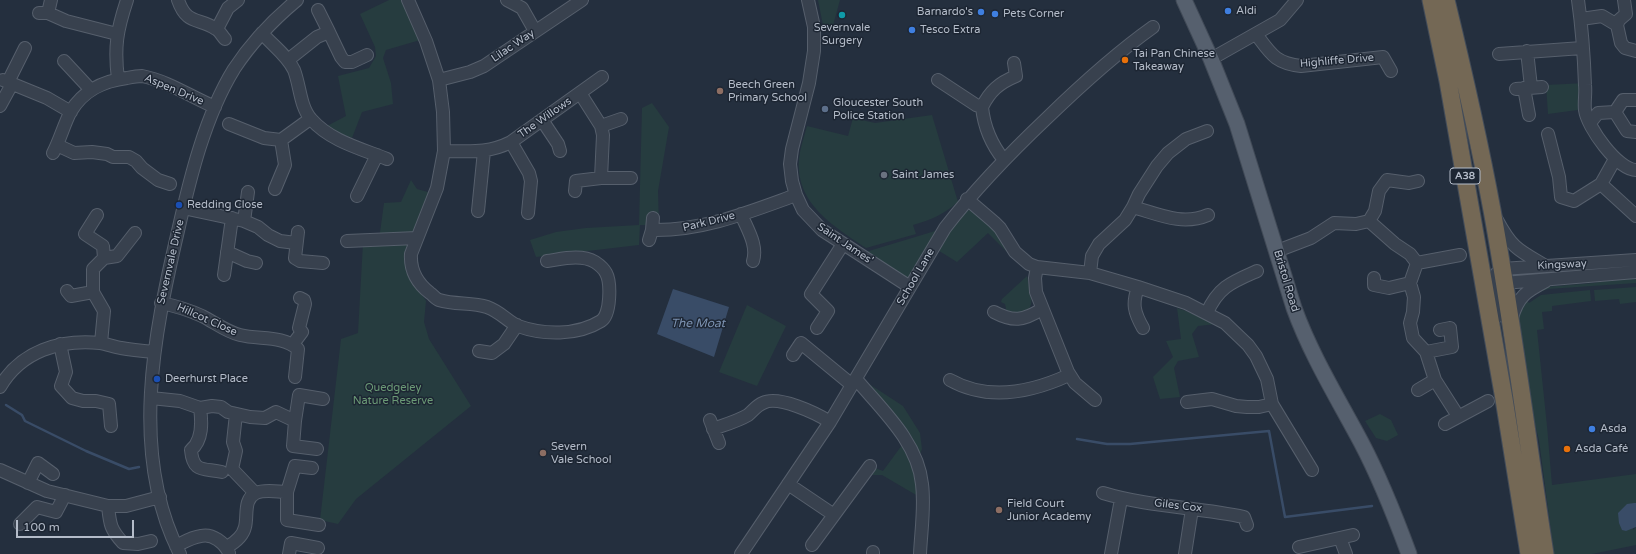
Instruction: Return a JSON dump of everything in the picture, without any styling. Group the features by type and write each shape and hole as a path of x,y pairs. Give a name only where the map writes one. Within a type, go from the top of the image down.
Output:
{"highway":[{"name":"A38","path":"1431,0 1449,88 1495,276 1511,322 1545,554"},
{"name":"A38","path":"1446,0 1472,111 1492,210 1495,276 1496,400 1529,554"}],"main road":[{"name":"Bristol Road","path":"1184,0 1211,59 1237,124 1294,308 1307,342 1320,369 1372,463 1409,554"}],"street":[{"path":"51,0 43,13 66,21 117,34"},
{"path":"118,79 115,57 117,34 127,0"},
{"path":"178,0 183,12 188,17 221,34 228,8 238,0"},
{"name":"Severnvale Drive","path":"178,550 167,523 160,497 153,457 150,413 154,352 161,303 183,208 202,141 215,107 234,69 262,33 280,14 297,0"},
{"path":"408,0 426,41 439,80 443,112 444,151 437,188 411,254 410,265 418,281 425,290 438,300 486,306 499,312 517,326 546,333 570,331 589,327 602,320 607,314 609,300 606,273 595,262 580,257 547,261"},
{"path":"507,0 522,8 535,31"},
{"name":"Saint James'","path":"808,0 814,27 814,51 809,83 792,149 790,164 792,181 796,195 803,210 822,230 910,287"},
{"path":"1211,59 1280,20 1297,0"},
{"path":"1578,0 1581,19 1586,98 1585,109 1590,123 1616,159 1632,170 1636,170"},
{"path":"1624,0 1626,14 1619,20 1617,25 1621,43 1625,48 1636,52"},
{"name":"Lilac Way","path":"439,80 470,72 484,66 580,1"},
{"path":"318,10 341,57 345,62 352,62 367,55"},
{"path":"1581,19 1602,16 1617,25"},
{"name":"School Lane","path":"741,554 830,422 945,228 967,199 1004,160 1135,36 1153,27"},
{"path":"288,60 317,37 329,32"},
{"path":"262,33 288,60 294,70 304,105 310,119 335,137 382,157 357,196"},
{"name":"Highliffe Drive","path":"1256,34 1273,56 1289,64 1301,66 1384,55 1391,71"},
{"path":"0,106 8,82 25,48"},
{"path":"1499,54 1582,48"},
{"path":"1527,51 1529,115"},
{"path":"64,61 91,90"},
{"path":"1004,160 997,151 988,133 984,122 982,107 990,92 1001,83 1016,76 1014,63"},
{"name":"Aspen Drive","path":"170,184 158,180 129,157 113,161 106,154 92,152 74,153 55,149 71,112 82,98 91,90 105,82 140,76 152,79 215,107"},
{"name":"The Willows","path":"444,151 484,151 498,148 511,142 602,77"},
{"path":"938,80 976,105 982,107"},
{"path":"8,82 47,98 71,112"},
{"name":"The Willows","path":"580,93 601,126 603,135 601,178"},
{"path":"1615,112 1623,100 1636,100"},
{"path":"1590,123 1598,113 1615,112"},
{"path":"1615,112 1627,131 1636,132"},
{"path":"229,124 264,138 281,140 310,119"},
{"path":"601,126 621,119"},
{"path":"542,120 558,144 560,151"},
{"path":"1090,274 1092,256 1099,244 1125,220 1147,181 1168,153 1186,139 1207,131"},
{"path":"1548,134 1559,177 1560,197 1574,201 1601,184 1616,159"},
{"path":"275,188 285,165 281,140"},
{"name":"The Willows","path":"511,142 529,173 531,181 528,213"},
{"path":"478,211 484,151"},
{"path":"574,191 576,181 601,178 631,178"},
{"path":"1277,251 1311,238 1334,223 1356,224 1369,221 1375,211 1379,190 1387,180 1409,183 1418,181"},
{"path":"1601,184 1636,216"},
{"path":"224,275 227,252 248,192"},
{"name":"Park Drive","path":"652,229 672,230 693,228 718,222 796,195"},
{"path":"967,199 1000,228 1019,257 1029,264 1037,267 1090,274 1138,287 1186,303 1225,323 1248,345 1263,368 1268,379 1272,404 1298,444 1312,470"},
{"path":"1133,207 1180,220 1197,220 1208,215"},
{"path":"183,208 238,219 258,227 268,235 280,241 297,238 295,258 300,261 323,263"},
{"path":"1492,210 1502,230 1516,248 1544,265"},
{"name":"Park Drive","path":"741,214 754,245 755,254 753,261"},
{"path":"97,215 85,234 104,252 117,256 135,233"},
{"path":"1369,221 1395,244 1410,254 1416,263"},
{"path":"347,241 417,238"},
{"path":"817,328 828,311 811,294 843,244"},
{"path":"101,343 104,311 93,292 93,269 104,252"},
{"path":"227,252 247,261 256,263"},
{"path":"1416,263 1460,255"},
{"name":"Kingsway","path":"1495,276 1544,265 1636,260"},
{"path":"1416,263 1410,283 1414,297 1413,312 1410,324 1414,338 1426,352 1435,380 1458,416"},
{"path":"1037,267 1036,292 1069,375 1075,383 1095,400"},
{"path":"1207,313 1212,300 1222,289 1235,280 1257,271"},
{"name":"Kingsway","path":"1495,276 1551,278 1636,272"},
{"path":"1374,278 1374,285 1389,288 1410,283"},
{"path":"1511,322 1515,305 1524,295 1551,278"},
{"path":"1138,287 1134,300 1134,310 1143,328"},
{"path":"68,298 93,292"},
{"path":"296,377 296,346 302,332 299,328 305,304 304,300 300,298"},
{"name":"Hillcot Close","path":"161,303 187,309 238,335 254,338 275,339 290,342 296,346"},
{"path":"994,312 1014,320 1025,318 1042,309"},
{"path":"479,351 492,353 504,344 517,326"},
{"path":"1426,352 1452,347 1450,328 1440,330"},
{"path":"0,387 14,369 25,359 46,348 60,344 74,342 101,343 121,348 154,352"},
{"path":"793,355 801,343 854,382 893,423 908,444 916,462 922,482 923,504 920,554"},
{"path":"60,344 66,372 56,387 72,398 82,401 112,402 111,426"},
{"path":"950,380 960,386 998,393 1033,389 1050,384 1069,375"},
{"path":"1418,390 1435,380"},
{"path":"316,449 293,446 293,421 299,395 323,399"},
{"path":"151,398 180,401 200,408 212,406 221,407 236,414 250,417 265,418 276,412 293,421"},
{"path":"1196,404 1212,399 1236,406 1247,407 1259,407 1272,404"},
{"path":"719,443 712,425 748,415 762,403 773,400 821,416 830,422"},
{"path":"1446,424 1458,416 1496,400"},
{"path":"200,408 201,429 198,444 191,450 192,462 198,468 227,471 255,493"},
{"path":"227,471 236,451 233,442 236,414"},
{"path":"28,483 38,463 53,474"},
{"path":"312,468 295,466 287,492 287,520 320,525"},
{"path":"812,545 870,466"},
{"path":"0,470 47,491 108,506 126,506 160,497"},
{"path":"788,484 834,515"},
{"path":"178,550 201,535 211,536 228,551 242,534 245,527 248,503 255,493 262,491 287,492"},
{"name":"Giles Cox","path":"1103,493 1121,499 1214,511 1244,517 1247,525"},
{"path":"20,524 37,507 58,515 64,495"},
{"path":"1111,554 1121,499"},
{"path":"108,506 110,525 121,546 151,541"},
{"path":"1185,554 1192,509"},
{"path":"1299,548 1353,535"},
{"path":"1340,538 1346,554"},
{"path":"289,554 291,543 318,548"}],"green space":[{"path":"389,0 407,0 427,38 386,50 383,58 391,83 393,104 362,112 352,138 336,132 327,126 346,116 338,76 369,68 376,56 375,47 360,14"},
{"path":"818,0 840,0 832,29 823,25"},
{"path":"1585,83 1585,109 1548,114 1546,85"},
{"path":"652,103 669,127 658,191 659,225 640,225 639,245 536,257 530,240 556,232 586,228 639,225 642,108"},
{"path":"932,115 958,202 937,216 913,225 916,234 866,248 830,222 810,201 803,189 799,175 799,159 807,126 848,136 853,118 875,123"},
{"path":"411,180 417,189 435,194 417,238 379,240 384,203 401,202"},
{"path":"970,210 976,212 987,221 1001,240 1008,251 1007,252 988,233 957,262 936,249 950,226 964,212"},
{"path":"945,228 910,287 859,254"},
{"name":"Quedgeley Nature Reserve","path":"411,242 412,279 426,301 424,322 429,339 471,406 356,499 338,524 320,520 341,339 358,333 363,243"},
{"path":"1027,276 1031,292 1030,307 1028,310 1021,313 1007,313 1005,304 1001,302 1002,299"},
{"path":"1636,276 1636,283 1548,289 1535,294 1544,287 1594,283"},
{"path":"1636,287 1636,302 1620,304 1619,299 1595,301 1594,290"},
{"path":"1590,290 1591,301 1552,306 1552,311 1542,312 1544,329 1537,330 1552,485 1636,474 1636,503 1634,503 1633,530 1636,527 1636,545 1592,554 1554,554 1539,440 1530,405 1516,319 1525,299 1529,303 1541,295"},
{"path":"747,305 786,326 757,386 719,372"},
{"path":"1177,308 1216,324 1198,326 1192,334 1199,357 1178,361 1174,368 1180,397 1160,399 1153,377 1173,357 1166,341 1181,339"},
{"path":"860,378 903,406 920,433 922,449 919,457"},
{"path":"1380,414 1391,420 1398,435 1387,441 1376,438 1365,421"},
{"path":"905,441 923,499 882,475 864,475 870,466 883,471"}],"water":[{"name":"The Moat","path":"673,289 729,307 714,357 657,334"},
{"path":"1636,503 1636,527 1626,531 1622,530 1619,523 1618,513 1627,504"}],"waterway":[{"path":"6,405 22,415 25,421 86,451 129,469 139,467"},
{"path":"1077,439 1107,444 1130,444 1269,431 1285,517 1372,506"}],"place":[{"name":"Aldi","path":"1228,11"},
{"name":"Barnardo's","path":"981,12"},
{"name":"Pets Corner","path":"995,14"},
{"name":"Severnvale Surgery","path":"842,15"},
{"name":"Tesco Extra","path":"912,30"},
{"name":"Tai Pan Chinese Takeaway","path":"1125,60"},
{"name":"Beech Green Primary School","path":"720,91"},
{"name":"Gloucester South Police Station","path":"825,109"},
{"name":"Saint James","path":"884,175"},
{"name":"Redding Close","path":"179,205"},
{"name":"Deerhurst Place","path":"157,379"},
{"name":"Asda","path":"1592,429"},
{"name":"Asda Café","path":"1567,449"},
{"name":"Severn Vale School","path":"543,453"},
{"name":"Field Court Junior Academy","path":"999,510"}]}
